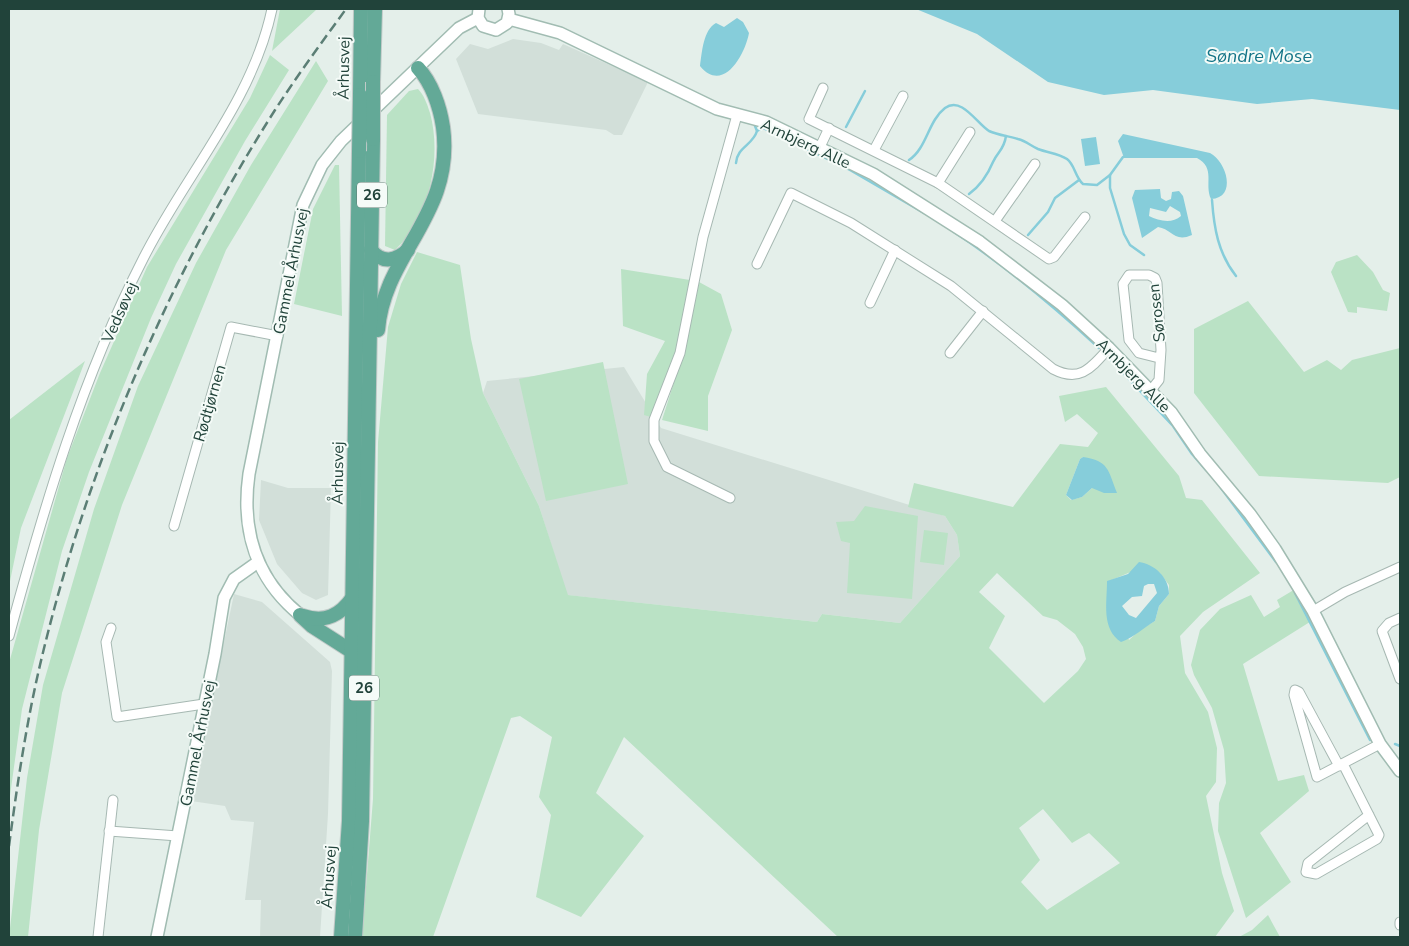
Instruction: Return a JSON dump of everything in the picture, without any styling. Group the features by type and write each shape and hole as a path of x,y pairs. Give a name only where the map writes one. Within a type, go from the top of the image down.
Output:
{"main road":[{"name":"Århusvej","path":"342,937 349,821 361,9"},
{"name":"Århusvej","path":"355,937 362,820 375,9"},
{"path":"368,438 379,315 385,294 437,195 446,151 442,118 436,99 418,68"},
{"path":"371,250 379,258 391,260 401,256 409,249"},
{"path":"300,615 318,620 328,618 343,609 352,597"},
{"path":"300,615 351,651"}],"street":[{"name":"Vedsøvej","path":"9,636 42,516 67,438 106,341 143,258 248,83 265,40 272,9"},
{"path":"479,13 483,26 491,30 504,27 509,14"},
{"name":"Gammel Århusvej","path":"300,615 275,590 258,562 246,518 246,495 306,195 322,165 341,141 459,28 479,13"},
{"name":"Arnbjerg Alle","path":"509,14 560,34 717,108 766,122 872,174 980,242 1062,305 1109,348 1171,412 1200,454 1250,514 1275,549 1313,611 1380,744 1400,771"},
{"path":"823,88 809,119 938,183 1049,259 1054,257 1085,218"},
{"path":"874,150 903,96"},
{"name":"Arnbjerg Alle","path":"730,498 667,467 654,442 654,420 680,354 703,237 738,115"},
{"path":"820,147 829,128"},
{"path":"938,183 970,132"},
{"path":"994,221 1035,164"},
{"path":"757,264 790,193 852,223 895,250 983,311 1053,370 1064,375 1073,375 1088,370 1109,348"},
{"path":"870,304 895,250"},
{"name":"Sørosen","path":"1151,390 1159,380 1160,350 1157,283 1155,278 1149,275 1129,275 1123,284 1129,340 1139,354 1159,358"},
{"path":"950,353 983,311"},
{"name":"Rødtjørnen","path":"174,526 231,327 278,336"},
{"name":"Gammel Århusvej","path":"157,937 225,595 240,574 258,562"},
{"path":"1313,611 1345,592 1400,567"},
{"path":"1400,618 1389,623 1382,631 1400,679"},
{"path":"111,628 106,642 117,717 204,704"},
{"path":"1369,815 1308,863 1306,872 1316,874 1377,839 1379,835 1369,815 1341,765 1299,692 1295,690 1294,694 1317,777 1341,765 1380,744"},
{"path":"98,937 113,800"},
{"path":"109,831 178,836"}],"shaded area":[{"path":"513,39 541,43 559,50 563,44 648,82 622,135 614,135 606,130 478,114 456,59 470,44 488,49"},
{"path":"624,367 661,428 945,516 957,535 960,556 900,623 822,614 817,622 567,595 539,506 483,393 487,381"},
{"path":"261,480 288,488 331,488 328,595 316,600 302,593 277,564 259,520"},
{"path":"234,594 262,602 330,662 332,671 328,814 320,937 260,937 261,900 245,900 254,822 231,820 225,806 191,801"}],"green space":[{"path":"280,9 317,9 272,51"},
{"path":"270,55 289,70 245,141 176,264 151,318 89,472 62,551 22,709 9,803 9,663 67,458 100,373 147,267 250,98"},
{"path":"316,61 328,81 226,250 122,505 62,693 39,830 28,937 9,937 27,778 43,685 94,509 138,386 196,263 251,165"},
{"path":"418,89 424,97 430,113 435,148 433,167 425,204 417,221 395,250 385,246 387,115 409,91"},
{"path":"335,165 339,165 342,316 294,304 313,209"},
{"path":"417,252 460,265 471,339 483,393 539,506 568,595 817,622 822,614 900,623 960,556 957,535 945,516 908,507 914,483 1013,507 1060,444 1088,447 1098,433 1077,414 1065,422 1059,396 1106,387 1179,476 1186,498 1202,500 1260,573 1203,612 1180,636 1185,673 1208,712 1217,748 1216,782 1206,796 1222,873 1234,911 1215,937 838,937 624,737 596,793 644,836 581,917 536,897 551,815 539,797 552,737 520,716 511,718 433,937 362,937 373,799 378,442 388,327 401,284","holes":["1083,457 1098,488 1092,488 1082,497 1071,500 1066,495 1080,459","1133,571 1160,573 1169,585 1169,594 1159,606 1155,621 1141,629 1129,640 1107,582","997,573 1043,616 1057,620 1075,634 1083,647 1086,659 1078,671 1044,703 989,648 1005,616 979,592","1043,809 1072,843 1089,833 1120,863 1047,910 1021,882 1040,860 1019,828"]},
{"path":"1357,255 1373,272 1383,290 1390,293 1387,311 1357,307 1357,313 1348,312 1331,272 1336,262"},
{"path":"621,269 690,280 677,352 651,417 644,415 647,374 665,341 623,326"},
{"path":"699,282 721,294 732,330 708,396 708,431 662,420 683,354"},
{"path":"1248,301 1304,372 1327,360 1341,370 1352,360 1400,348 1400,477 1388,483 1259,476 1194,393 1194,329"},
{"path":"85,361 21,528 9,586 9,420"},
{"path":"603,362 628,484 546,501 519,379"},
{"path":"865,506 918,516 912,599 847,593 850,543 841,541 836,522 854,521"},
{"path":"924,530 948,533 944,565 920,562"},
{"path":"1292,591 1297,591 1313,620 1243,664 1278,781 1304,775 1309,791 1260,833 1291,882 1246,918 1218,831 1219,803 1226,783 1224,750 1212,708 1194,675 1191,665 1200,630 1220,609 1251,595 1264,617 1280,607 1277,600"},
{"path":"1268,915 1280,937 1239,937 1252,930"}],"water":[{"name":"Søndre Mose","path":"916,9 1400,9 1400,110 1312,99 1257,104 1153,90 1104,95 1048,82 977,34"},
{"path":"737,18 743,22 749,33 743,51 732,68 725,74 717,76 709,74 700,66 708,31 716,23 724,27"},
{"path":"1123,134 1210,153 1225,171 1227,186 1224,193 1219,197 1211,199 1208,171 1203,162 1197,158 1124,158 1118,141"},
{"path":"1096,137 1100,164 1085,166 1081,139"},
{"path":"1160,189 1161,198 1166,201 1171,199 1172,192 1179,191 1183,196 1192,235 1177,237 1167,230 1158,227 1142,238 1132,198 1135,190","holes":["1170,206 1180,212 1181,216 1170,221 1149,216 1150,208 1166,212"]},
{"path":"1083,457 1103,464 1117,493 1104,493 1092,488 1082,497 1072,500 1066,495 1080,459"},
{"path":"1139,562 1150,565 1160,572 1166,582 1169,594 1159,606 1155,621 1121,642 1110,630 1106,615 1107,581 1128,574","holes":["1154,584 1157,593 1136,618 1129,615 1122,606 1132,597 1142,596 1144,586"]}],"waterway":[{"path":"846,127 865,91"},
{"path":"909,160 920,149 939,113 951,105 963,108 969,112 989,131 1021,140 1038,149 1067,159 1072,164 1083,184 1097,185 1110,175"},
{"path":"755,126 757,131 763,128 768,130 850,170 924,213"},
{"path":"736,163 739,153 752,140 757,131"},
{"path":"969,194 986,175 1006,136"},
{"path":"1123,157 1110,175 1110,188 1124,234 1130,245 1144,255"},
{"path":"1028,235 1048,212 1055,198 1079,180"},
{"path":"1212,200 1218,240 1225,258 1236,276"},
{"path":"954,232 1029,287 1099,348"},
{"path":"1108,357 1173,426 1192,454 1206,470"},
{"path":"1221,488 1276,562"},
{"path":"1295,593 1370,740"},
{"path":"1395,744 1400,746"}],"railway":[{"path":"9,846 30,710 59,592 106,448 134,378 165,309 199,241 236,175 283,97 346,9"}]}
